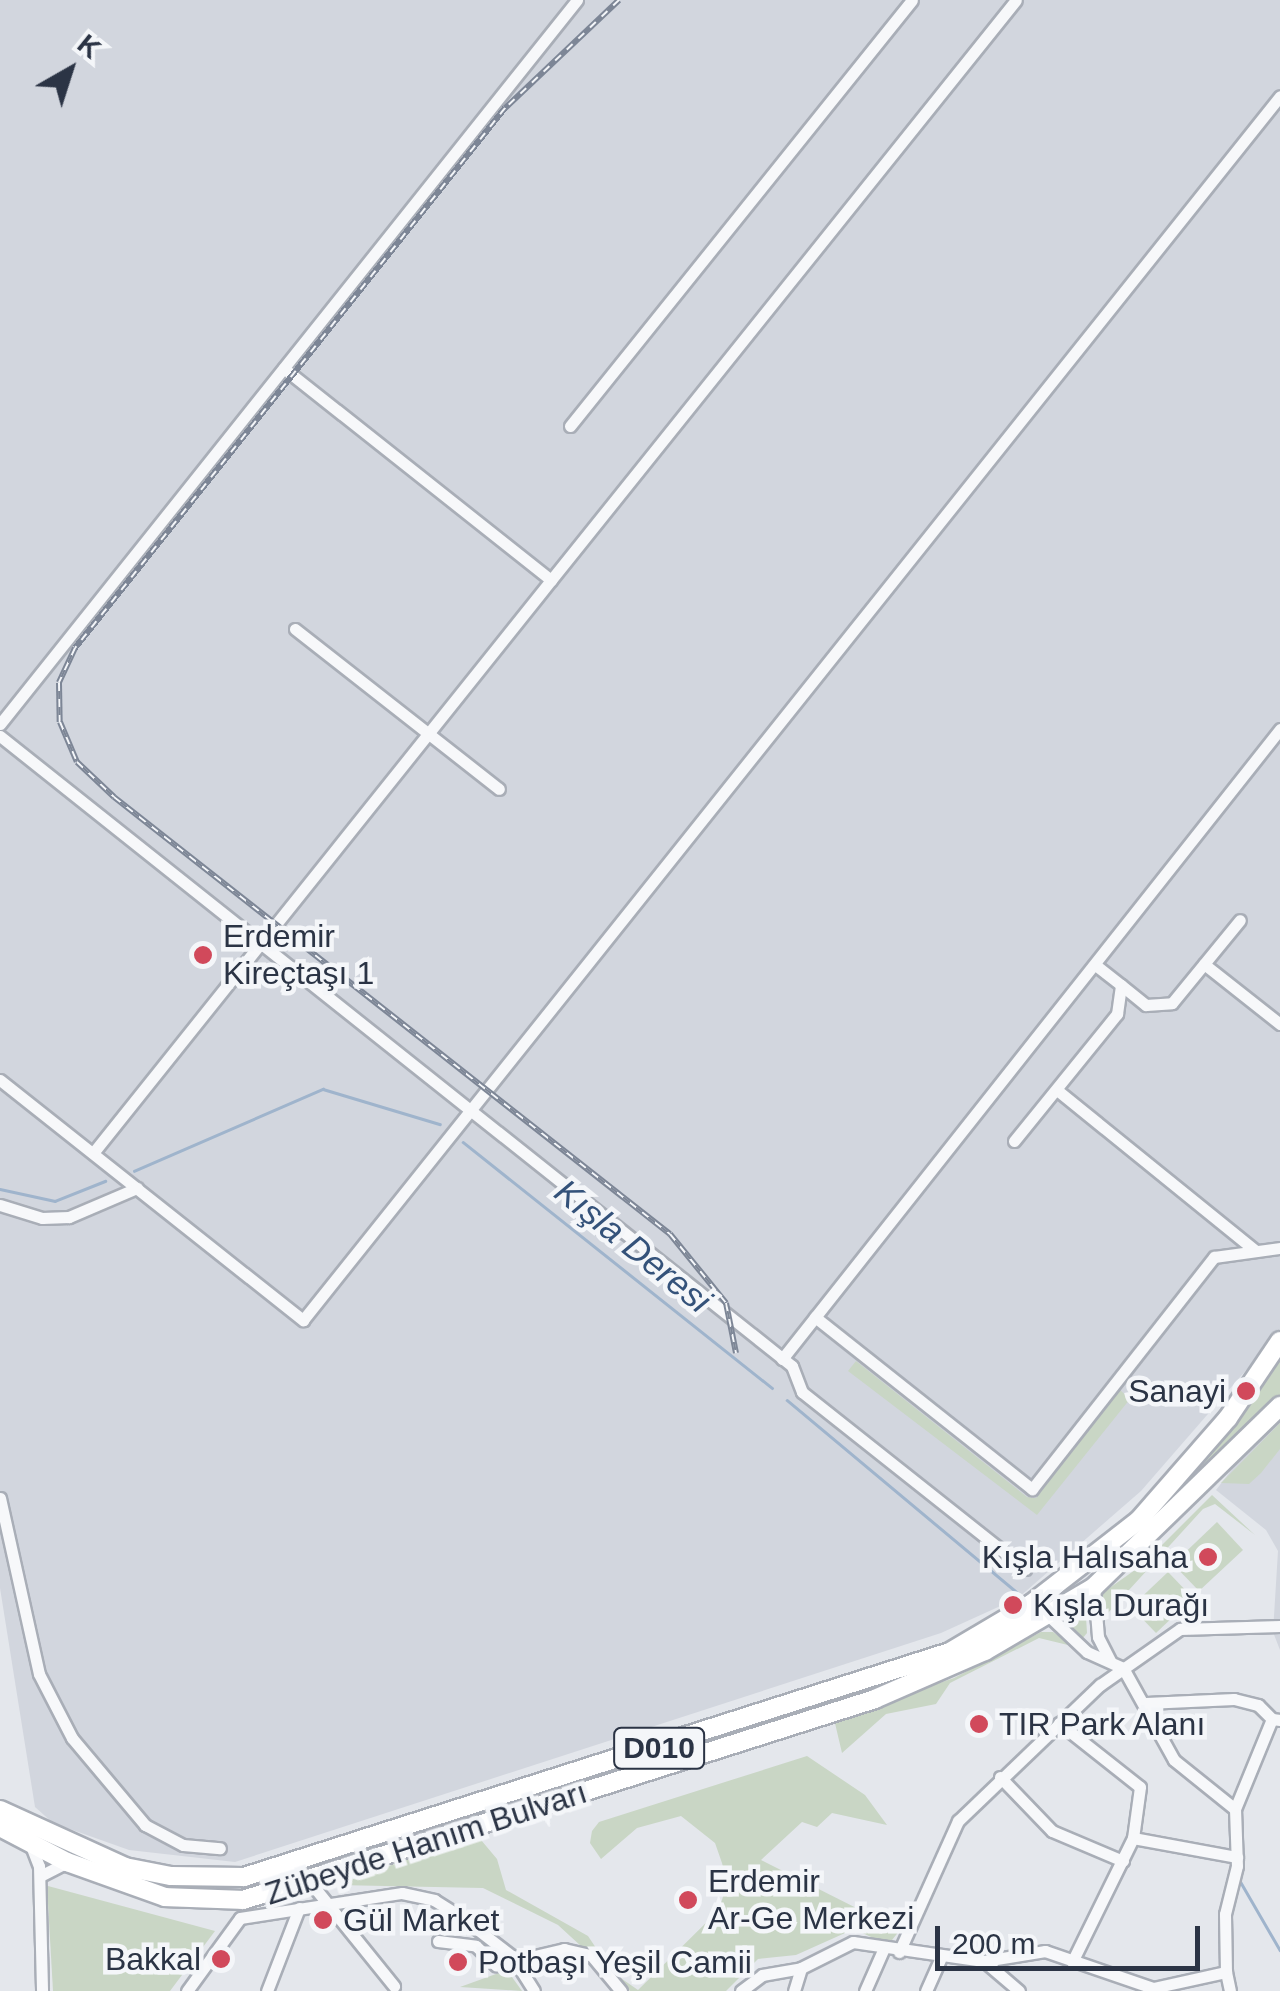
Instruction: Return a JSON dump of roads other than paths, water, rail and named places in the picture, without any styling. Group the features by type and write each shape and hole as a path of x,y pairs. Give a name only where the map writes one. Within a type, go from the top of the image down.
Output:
{"highway":[{"name":"Zübeyde Hanım Bulvarı","path":"28,1832 125,1866 171,1876 238,1878 278,1871 896,1672 993,1630 1139,1520 1228,1418 1280,1341"},
{"name":"Zübeyde Hanım Bulvarı","path":"28,1832 68,1862 165,1897 240,1912 310,1882 874,1699 938,1675 1050,1616 1094,1587 1280,1406"},
{"name":"D010","path":"0,1810 28,1832"},
{"name":"D010","path":"0,1827 28,1832"},
{"name":"Zübeyde Hanım Bulvarı","path":"238,1878 240,1912"}],"street":[{"path":"0,724 577,0"},
{"path":"570,426 912,0"},
{"path":"93,1153 1016,0"},
{"path":"0,1080 304,1320 1280,96"},
{"path":"284,368 551,580"},
{"path":"295,629 499,789"},
{"path":"782,1358 1098,967 1280,729"},
{"path":"0,736 792,1366 802,1392 1024,1569"},
{"path":"1098,967 1146,1004 1172,1003 1240,920"},
{"path":"1204,964 1280,1024"},
{"path":"1014,1141 1117,1014 1121,985"},
{"path":"1058,1090 1256,1251"},
{"path":"0,1205 42,1218 69,1217 137,1188"},
{"path":"815,1317 1032,1489 1214,1257 1280,1248"},
{"path":"0,1498 39,1674 72,1738 145,1825 183,1845 220,1848"},
{"path":"1094,1587 1098,1637 1111,1662"},
{"path":"1050,1616 1088,1652 1123,1668 1174,1760 1235,1809"},
{"path":"898,1952 958,1821 1059,1722 1123,1668 1180,1629 1280,1626"},
{"path":"1146,1704 1234,1699 1258,1705 1276,1720 1235,1809 1237,1857 1225,1914 1230,1991"},
{"path":"1059,1722 1140,1787 1134,1838 1072,1962"},
{"path":"1000,1777 1052,1831 1122,1860"},
{"path":"28,1832 40,1876 42,1991"},
{"path":"1134,1838 1237,1857"},
{"path":"40,1876 68,1862"},
{"path":"310,1882 394,1986"},
{"path":"187,1991 230,1936 240,1912 326,1906 402,1893 434,1900 512,1956 534,1991"},
{"path":"267,1991 299,1908"},
{"path":"438,1942 476,1946 496,1965 512,1956 564,1950 591,1955 621,1991"},
{"path":"741,1991 762,1975 801,1968 853,1942 940,1959 984,1962 1045,1952 1154,1988 1226,1972"},
{"path":"865,1991 884,1948"},
{"path":"926,1991 940,1959"},
{"path":"984,1962 1019,1991"},
{"path":"794,1991 801,1968"}],"waterway":[{"name":"Kışla Deresi","path":"134,1171 323,1089 440,1124"},
{"name":"Kışla Deresi","path":"463,1142 772,1388"},
{"name":"Kışla Deresi","path":"0,1189 55,1201 105,1181"},
{"name":"Kışla Deresi","path":"787,1400 1019,1594"},
{"name":"Kışla Deresi","path":"1239,1879 1280,1950"}],"railway":[{"path":"619,0 505,108 75,648 59,683 60,722 77,762 114,797 670,1234 726,1303 736,1353"}],"place":[{"name":"Erdemir Kireçtaşı 1","path":"203,955"},
{"name":"Sanayi","path":"1246,1391"},
{"name":"Kışla Halısaha","path":"1208,1557"},
{"name":"Kışla Durağı","path":"1013,1605"},
{"name":"TIR Park Alanı","path":"979,1724"},
{"name":"Erdemir Ar-Ge Merkezi","path":"688,1900"},
{"name":"Gül Market","path":"323,1920"},
{"name":"Bakkal","path":"221,1959"},
{"name":"Potbaşı Yeşil Camii","path":"458,1962"}]}
